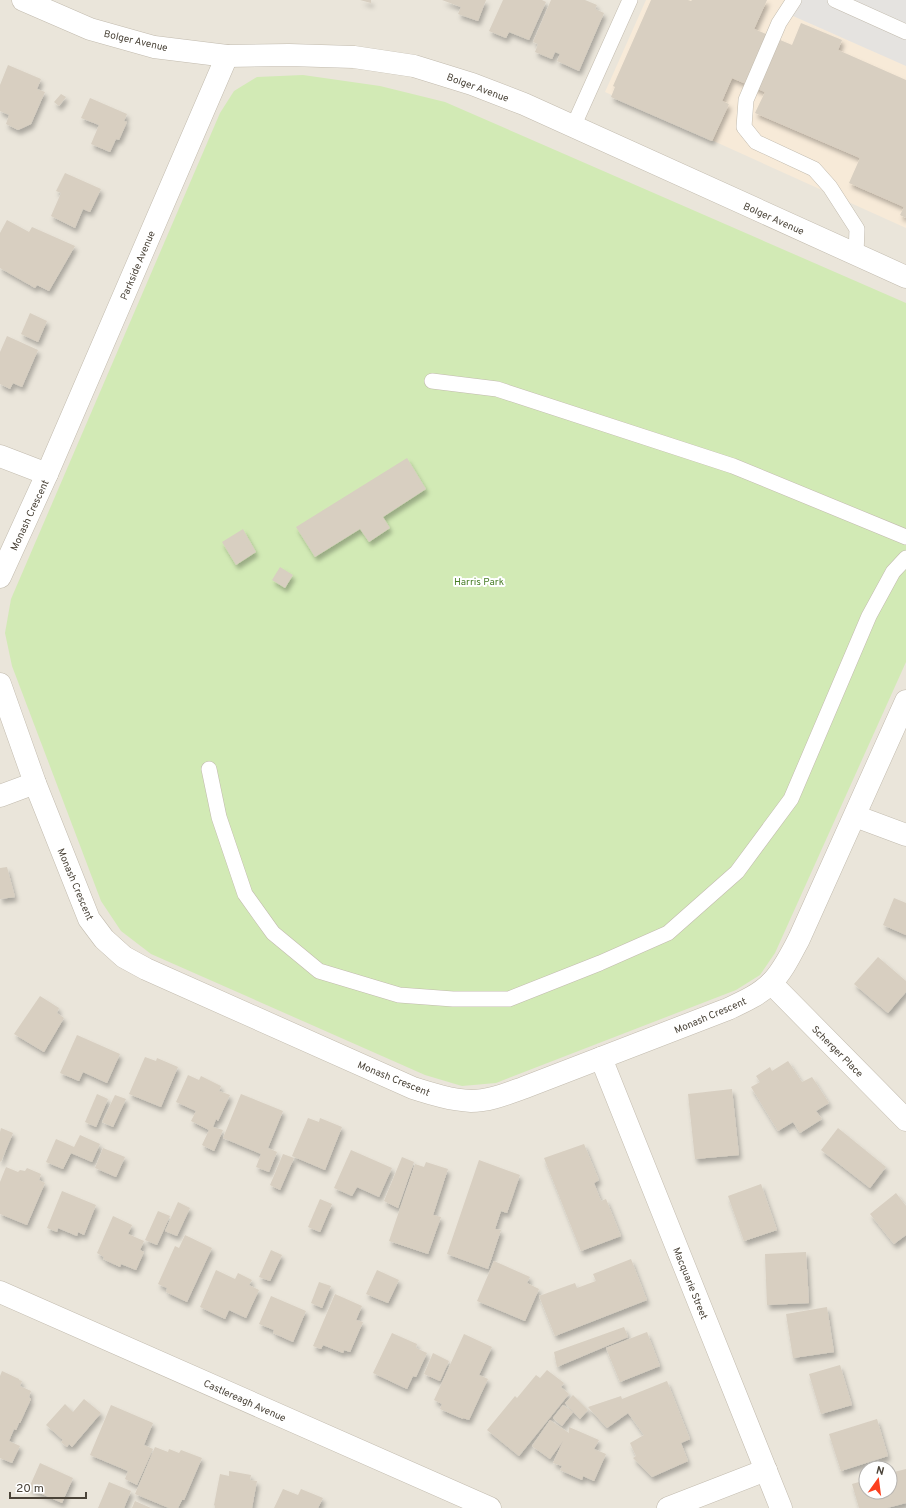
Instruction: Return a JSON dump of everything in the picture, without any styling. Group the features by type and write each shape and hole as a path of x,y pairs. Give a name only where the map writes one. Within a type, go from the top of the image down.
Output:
{"street":[{"name":"Bolger Avenue","path":"23,0 90,29 154,47 227,56 289,55 354,58 414,66 472,84 524,104 573,128 906,277"},
{"name":"Parkside Avenue","path":"47,474 227,56"},
{"path":"0,456 47,474"},
{"name":"Monash Crescent","path":"0,577 47,474"},
{"name":"Monash Crescent","path":"0,684 35,783 90,919 104,939 124,957 146,969 413,1088 442,1097 471,1101 497,1097 728,1009 752,997 771,983 786,964 799,939 906,701"},
{"path":"0,796 35,783"},
{"path":"855,816 906,835"},
{"name":"Scherger Place","path":"771,983 906,1120"},
{"name":"Macquarie Street","path":"601,1058 781,1508"},
{"name":"Castlereagh Avenue","path":"0,1292 490,1508"},
{"path":"668,1508 766,1470"}],"lane":[{"path":"573,128 630,0"},
{"path":"794,0 779,23 746,100 744,127 756,142 814,169 830,187 857,229 856,254"},
{"path":"835,0 906,32"},
{"path":"432,381 496,389 733,466 906,537"},
{"path":"209,769 220,817 245,894 273,933 319,971 399,994 453,999 509,999 600,963 668,933 737,872 791,799 869,616 893,572 906,558"}],"shaded area":[{"path":"0,0 906,0 906,1508 0,1508"},
{"path":"646,0 906,0 906,228 605,92"},
{"path":"790,0 906,0 906,66 784,12"}],"green space":[{"name":"Harris Park","path":"303,75 380,86 445,102 906,303 906,662 775,953 760,975 736,990 496,1083 462,1086 425,1075 151,954 121,931 101,901 12,666 5,633 11,599 220,113 234,91 257,77"}],"building":[{"path":"360,0 371,0 371,3"},
{"path":"442,0 486,0 478,21 458,14 461,7"},
{"path":"503,0 542,0 546,2 529,40 509,32 506,38 489,31"},
{"path":"551,0 585,0 597,5 595,9 604,13 579,71 557,61 560,54 555,52 552,59 535,52 538,44 533,42"},
{"path":"651,0 767,0 754,29 792,45 801,23 842,40 838,50 906,80 906,218 900,215 904,207 849,183 860,158 755,113 765,92 732,78 722,101 729,104 712,141 611,97 615,87 613,86"},
{"path":"8,65 41,79 37,89 45,92 31,124 18,130 6,124 9,115 0,111 0,85"},
{"path":"61,94 66,97 59,106 54,102"},
{"path":"90,98 127,114 124,121 127,122 119,140 116,139 110,152 91,144 99,125 81,118"},
{"path":"65,173 101,189 90,212 83,209 75,228 51,216 61,193 56,191"},
{"path":"7,220 29,232 32,227 75,246 49,291 37,285 35,288 0,268 0,233"},
{"path":"30,313 47,321 38,342 21,334"},
{"path":"7,336 38,350 22,387 13,383 10,389 0,384 0,352"},
{"path":"407,458 426,489 383,517 390,528 369,542 360,529 315,557 296,527"},
{"path":"243,529 256,552 236,565 222,542"},
{"path":"280,567 293,575 285,588 272,580"},
{"path":"7,867 15,897 0,899 0,868"},
{"path":"894,898 906,903 906,935 883,925"},
{"path":"878,957 906,981 906,992 888,1013 854,984"},
{"path":"40,996 59,1008 57,1013 64,1018 44,1052 14,1034"},
{"path":"77,1035 120,1054 107,1083 83,1072 79,1081 60,1073"},
{"path":"145,1057 156,1061 157,1058 178,1067 161,1107 129,1094"},
{"path":"788,1061 802,1082 812,1077 829,1103 816,1111 822,1119 800,1133 793,1122 778,1131 751,1087 760,1082 756,1076 770,1067 772,1071"},
{"path":"188,1075 199,1080 201,1076 221,1086 219,1091 230,1095 218,1121 216,1119 213,1127 223,1130 214,1151 202,1145 209,1130 191,1121 196,1111 176,1102"},
{"path":"732,1089 739,1155 695,1159 688,1094"},
{"path":"97,1094 108,1099 96,1127 85,1122"},
{"path":"241,1094 283,1111 268,1148 277,1152 269,1172 256,1167 261,1154 223,1138"},
{"path":"115,1095 126,1099 113,1127 102,1122"},
{"path":"308,1118 319,1122 320,1118 342,1127 325,1170 292,1156"},
{"path":"1,1128 13,1133 1,1162 0,1132"},
{"path":"838,1128 886,1167 870,1188 821,1150"},
{"path":"80,1135 100,1144 92,1162 71,1153 63,1169 46,1162 56,1139 74,1147"},
{"path":"584,1144 599,1180 594,1183 601,1201 606,1199 621,1236 581,1251 544,1158"},
{"path":"103,1148 125,1157 116,1177 95,1168"},
{"path":"351,1150 392,1168 379,1197 357,1187 352,1196 334,1188"},
{"path":"283,1154 294,1158 280,1190 270,1185"},
{"path":"402,1157 414,1162 398,1208 384,1201"},
{"path":"479,1160 520,1175 507,1213 501,1211 495,1229 501,1230 488,1269 447,1254"},
{"path":"426,1162 448,1169 433,1215 441,1217 428,1254 389,1241 415,1164 424,1167"},
{"path":"6,1167 18,1172 20,1170 25,1171 27,1168 41,1174 39,1180 45,1183 27,1225 0,1214 0,1182"},
{"path":"761,1184 777,1230 744,1241 728,1196"},
{"path":"62,1191 96,1205 84,1235 78,1232 77,1236 58,1228 57,1232 47,1228"},
{"path":"896,1193 906,1206 906,1235 894,1244 870,1214"},
{"path":"320,1199 332,1204 320,1232 308,1227"},
{"path":"178,1202 190,1208 177,1236 165,1231"},
{"path":"158,1211 170,1216 157,1245 145,1240"},
{"path":"113,1216 132,1225 128,1234 144,1241 140,1250 144,1252 136,1270 121,1264 120,1267 103,1259 104,1257 97,1253"},
{"path":"185,1235 212,1248 187,1302 166,1292 167,1288 158,1284 175,1246 179,1248"},
{"path":"271,1250 282,1255 270,1281 259,1277"},
{"path":"806,1252 809,1303 767,1305 765,1254"},
{"path":"631,1259 647,1300 555,1336 539,1296 575,1283 577,1288 596,1281 593,1274"},
{"path":"494,1261 530,1277 527,1283 539,1289 525,1321 477,1301"},
{"path":"216,1270 235,1279 238,1273 252,1280 249,1285 259,1290 246,1318 229,1310 225,1319 200,1307"},
{"path":"377,1270 399,1280 388,1303 366,1294"},
{"path":"319,1282 331,1286 322,1308 311,1303"},
{"path":"335,1294 362,1306 356,1320 363,1322 350,1352 344,1350 343,1353 323,1345 321,1349 313,1346"},
{"path":"271,1296 306,1311 293,1342 273,1333 274,1330 259,1324"},
{"path":"827,1307 834,1352 793,1358 786,1314"},
{"path":"624,1327 628,1337 557,1367 554,1352"},
{"path":"647,1332 660,1366 620,1382 606,1348"},
{"path":"392,1333 417,1344 416,1348 427,1353 416,1377 413,1376 407,1389 373,1373"},
{"path":"464,1334 492,1347 479,1375 488,1379 469,1420 440,1409 442,1404 434,1400"},
{"path":"433,1353 449,1361 440,1381 424,1374"},
{"path":"840,1365 852,1405 821,1414 809,1374"},
{"path":"547,1370 564,1383 561,1387 569,1394 519,1456 487,1430 515,1396 517,1398 536,1375 540,1378"},
{"path":"2,1371 22,1381 20,1386 31,1391 29,1397 31,1399 20,1423 16,1430 14,1429 9,1441 20,1446 12,1463 0,1458 0,1376"},
{"path":"667,1381 690,1439 681,1443 688,1461 652,1477 633,1458 636,1456 630,1443 644,1435 628,1413 607,1428 588,1407 621,1396 622,1399"},
{"path":"573,1395 588,1410 580,1419 565,1403"},
{"path":"84,1399 101,1413 72,1447 69,1444 67,1447 61,1442 63,1440 46,1425 65,1404 73,1412"},
{"path":"111,1405 153,1423 144,1445 153,1449 137,1485 125,1479 128,1471 90,1455"},
{"path":"563,1405 573,1412 562,1426 553,1418"},
{"path":"877,1419 888,1456 875,1460 858,1460 858,1466 841,1471 829,1434"},
{"path":"550,1420 569,1433 569,1427 599,1440 594,1449 606,1454 594,1481 583,1476 582,1480 560,1470 562,1466 553,1463 563,1441 550,1459 532,1446"},
{"path":"155,1447 168,1452 169,1449 179,1453 181,1450 202,1458 184,1500 182,1500 178,1508 169,1508 135,1494"},
{"path":"40,1463 73,1478 62,1503 29,1488"},
{"path":"906,1469 906,1503 887,1508 859,1508 852,1484 858,1482 858,1500 898,1500 898,1471"},
{"path":"229,1471 251,1475 250,1480 257,1481 252,1508 215,1508 214,1505 220,1474 229,1476"},
{"path":"109,1482 131,1491 124,1508 98,1508"},
{"path":"283,1489 298,1495 301,1489 323,1498 318,1508 274,1508"},
{"path":"135,1501 151,1508 132,1508"}]}
